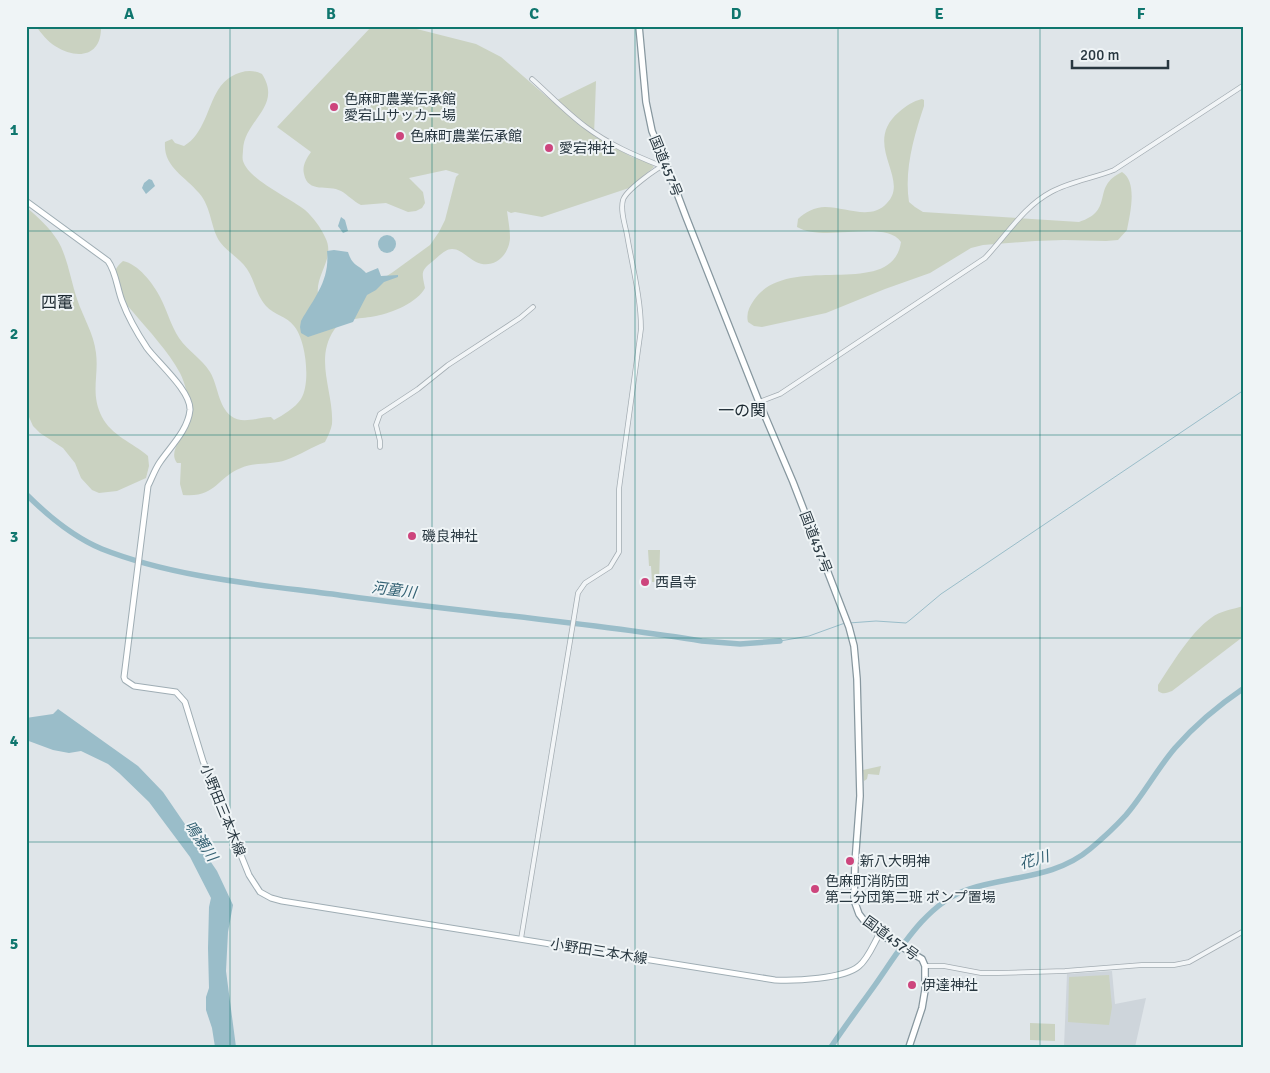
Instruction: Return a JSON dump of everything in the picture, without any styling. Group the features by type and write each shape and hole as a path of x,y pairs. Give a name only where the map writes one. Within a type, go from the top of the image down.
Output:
{"highway":[{"name":"国道457号","path":"639,26 646,102 652,131 664,165 793,482 847,620 851,635 857,679 860,796 854,900 859,914 866,923 922,959 925,966 924,999 909,1047"}],"main road":[{"name":"小野田三本木線","path":"26,200 108,262 115,274 126,311 138,333 155,358 184,392 188,400 190,411 183,429 175,444 158,464 148,486 125,666 125,680 134,686 172,690 185,702 212,786 245,866 260,892 270,898 282,901 787,981 848,973 864,961 882,935"}],"street":[{"path":"532,79 585,126 632,155 664,165"},
{"path":"760,402 780,394 985,258 1024,212 1036,201 1053,191 1096,178 1114,170 1244,85"},
{"path":"521,938 578,593 582,586 610,567 618,557 619,552 620,482 641,329 639,306 624,219 623,201 630,190 664,165"},
{"path":"380,447 376,425 380,414 418,389 448,365 520,318 533,306"},
{"path":"925,966 944,966 982,973 998,973 1073,970 1142,964 1174,965 1189,962 1244,931"}],"shaded area":[{"path":"1112,971 1115,1004 1146,998 1135,1047 1064,1047 1067,974"}],"green space":[{"path":"36,26 101,26 100,36 93,50 79,54 63,50 52,44"},
{"path":"372,26 405,26 476,44 501,57 553,102 596,81 594,136 632,157 650,163 654,167 629,188 542,217 507,211 510,235 509,245 503,256 494,263 482,264 476,262 455,249 449,249 444,252 424,270 425,288 417,298 397,310 382,315 354,319 343,323 334,330 328,341 325,364 332,424 325,442 286,460 241,468 209,490 194,495 183,495 180,484 181,463 177,463 174,454 186,425 188,398 185,385 170,357 116,291 113,277 115,270 120,264 123,261 129,263 149,280 160,297 179,338 210,372 223,407 235,419 245,420 271,417 274,420 285,414 296,405 304,392 306,362 302,341 298,332 291,323 266,306 247,269 220,242 203,199 171,165 165,151 165,142 172,139 175,143 184,146 191,141 201,128 218,90 232,76 250,71 262,74 267,86 268,96 261,113 245,139 243,161 253,175 261,182 305,210 319,226 328,245 328,253 319,283 319,299 353,298 430,245 445,220 456,177 459,174 446,170 409,178 423,192 425,203 422,208 408,212 386,203 361,205 341,191 314,186 306,180 304,165 311,152 277,127"},
{"path":"924,100 924,106 914,141 908,178 909,202 915,207 923,212 1079,222 1097,211 1107,184 1112,178 1122,172 1130,183 1132,199 1127,230 1118,240 1035,241 983,245 971,248 930,273 826,313 762,327 754,326 748,322 749,308 752,303 770,286 790,278 813,275 859,274 879,269 893,260 901,242 893,235 868,231 822,233 809,231 797,227 798,219 807,212 818,208 825,207 866,212 881,208 887,203 893,194 894,183 885,149 884,136 889,124 899,112 913,102"},
{"path":"26,207 51,231 64,254 77,299 95,346 97,361 96,401 98,409 111,429 148,456 149,466 146,478 117,491 99,493 92,490 81,478 75,463 63,448 40,433 33,426 29,417 26,376"},
{"path":"648,550 660,550 659,582 652,582"},
{"path":"1244,606 1244,636 1172,691 1163,693 1158,691 1158,685 1175,659 1203,624 1227,610"},
{"path":"881,766 879,775 868,774 867,779 864,781 863,770"},
{"path":"1109,975 1112,1007 1109,1025 1068,1022 1069,977"},
{"path":"1030,1023 1055,1024 1055,1041 1030,1040"}],"water":[{"path":"149,179 152,180 155,186 146,194 142,188"},
{"path":"341,217 345,220 348,231 343,233 338,226"},
{"path":"387,235 393,238 396,244 393,250 387,253 381,250 378,244 381,238"},
{"path":"327,251 348,252 354,263 366,273 378,268 381,276 398,275 398,277 384,282 367,295 353,322 308,337 301,333 301,321 324,280"},
{"path":"58,709 138,766 163,792 217,871 233,905 228,932 226,971 236,1047 215,1047 212,1028 206,1010 206,997 209,988 208,948 211,898 190,857 149,802 108,764 81,751 69,753 53,750 26,740 26,718 53,714"}],"waterway":[{"path":"849,623 876,621 906,623 941,594 1244,390"},
{"name":"河童川","path":"26,494 61,525 91,544 131,559 192,574 223,580 390,602 613,628 702,641 740,644 780,641"},
{"path":"780,641 809,636 845,623"},
{"name":"花川","path":"831,1047 904,943 915,929 940,905 969,889 1048,871 1077,859 1126,815 1168,756 1191,731 1216,708 1244,688"}],"place":[{"name":"色麻町農業伝承館 愛宕山サッカー場","path":"334,107"},
{"name":"色麻町農業伝承館","path":"400,136"},
{"name":"愛宕神社","path":"549,148"},
{"name":"磯良神社","path":"412,536"},
{"name":"西昌寺","path":"645,582"},
{"name":"新八大明神","path":"850,861"},
{"name":"色麻町消防団 第二分団第二班 ポンプ置場","path":"815,889"},
{"name":"伊達神社","path":"912,985"}],"district":[{"name":"四竃","path":"57,302"},
{"name":"一の関","path":"742,410"}],"water label":[{"name":"鳴瀬川","path":"201,841"}]}
